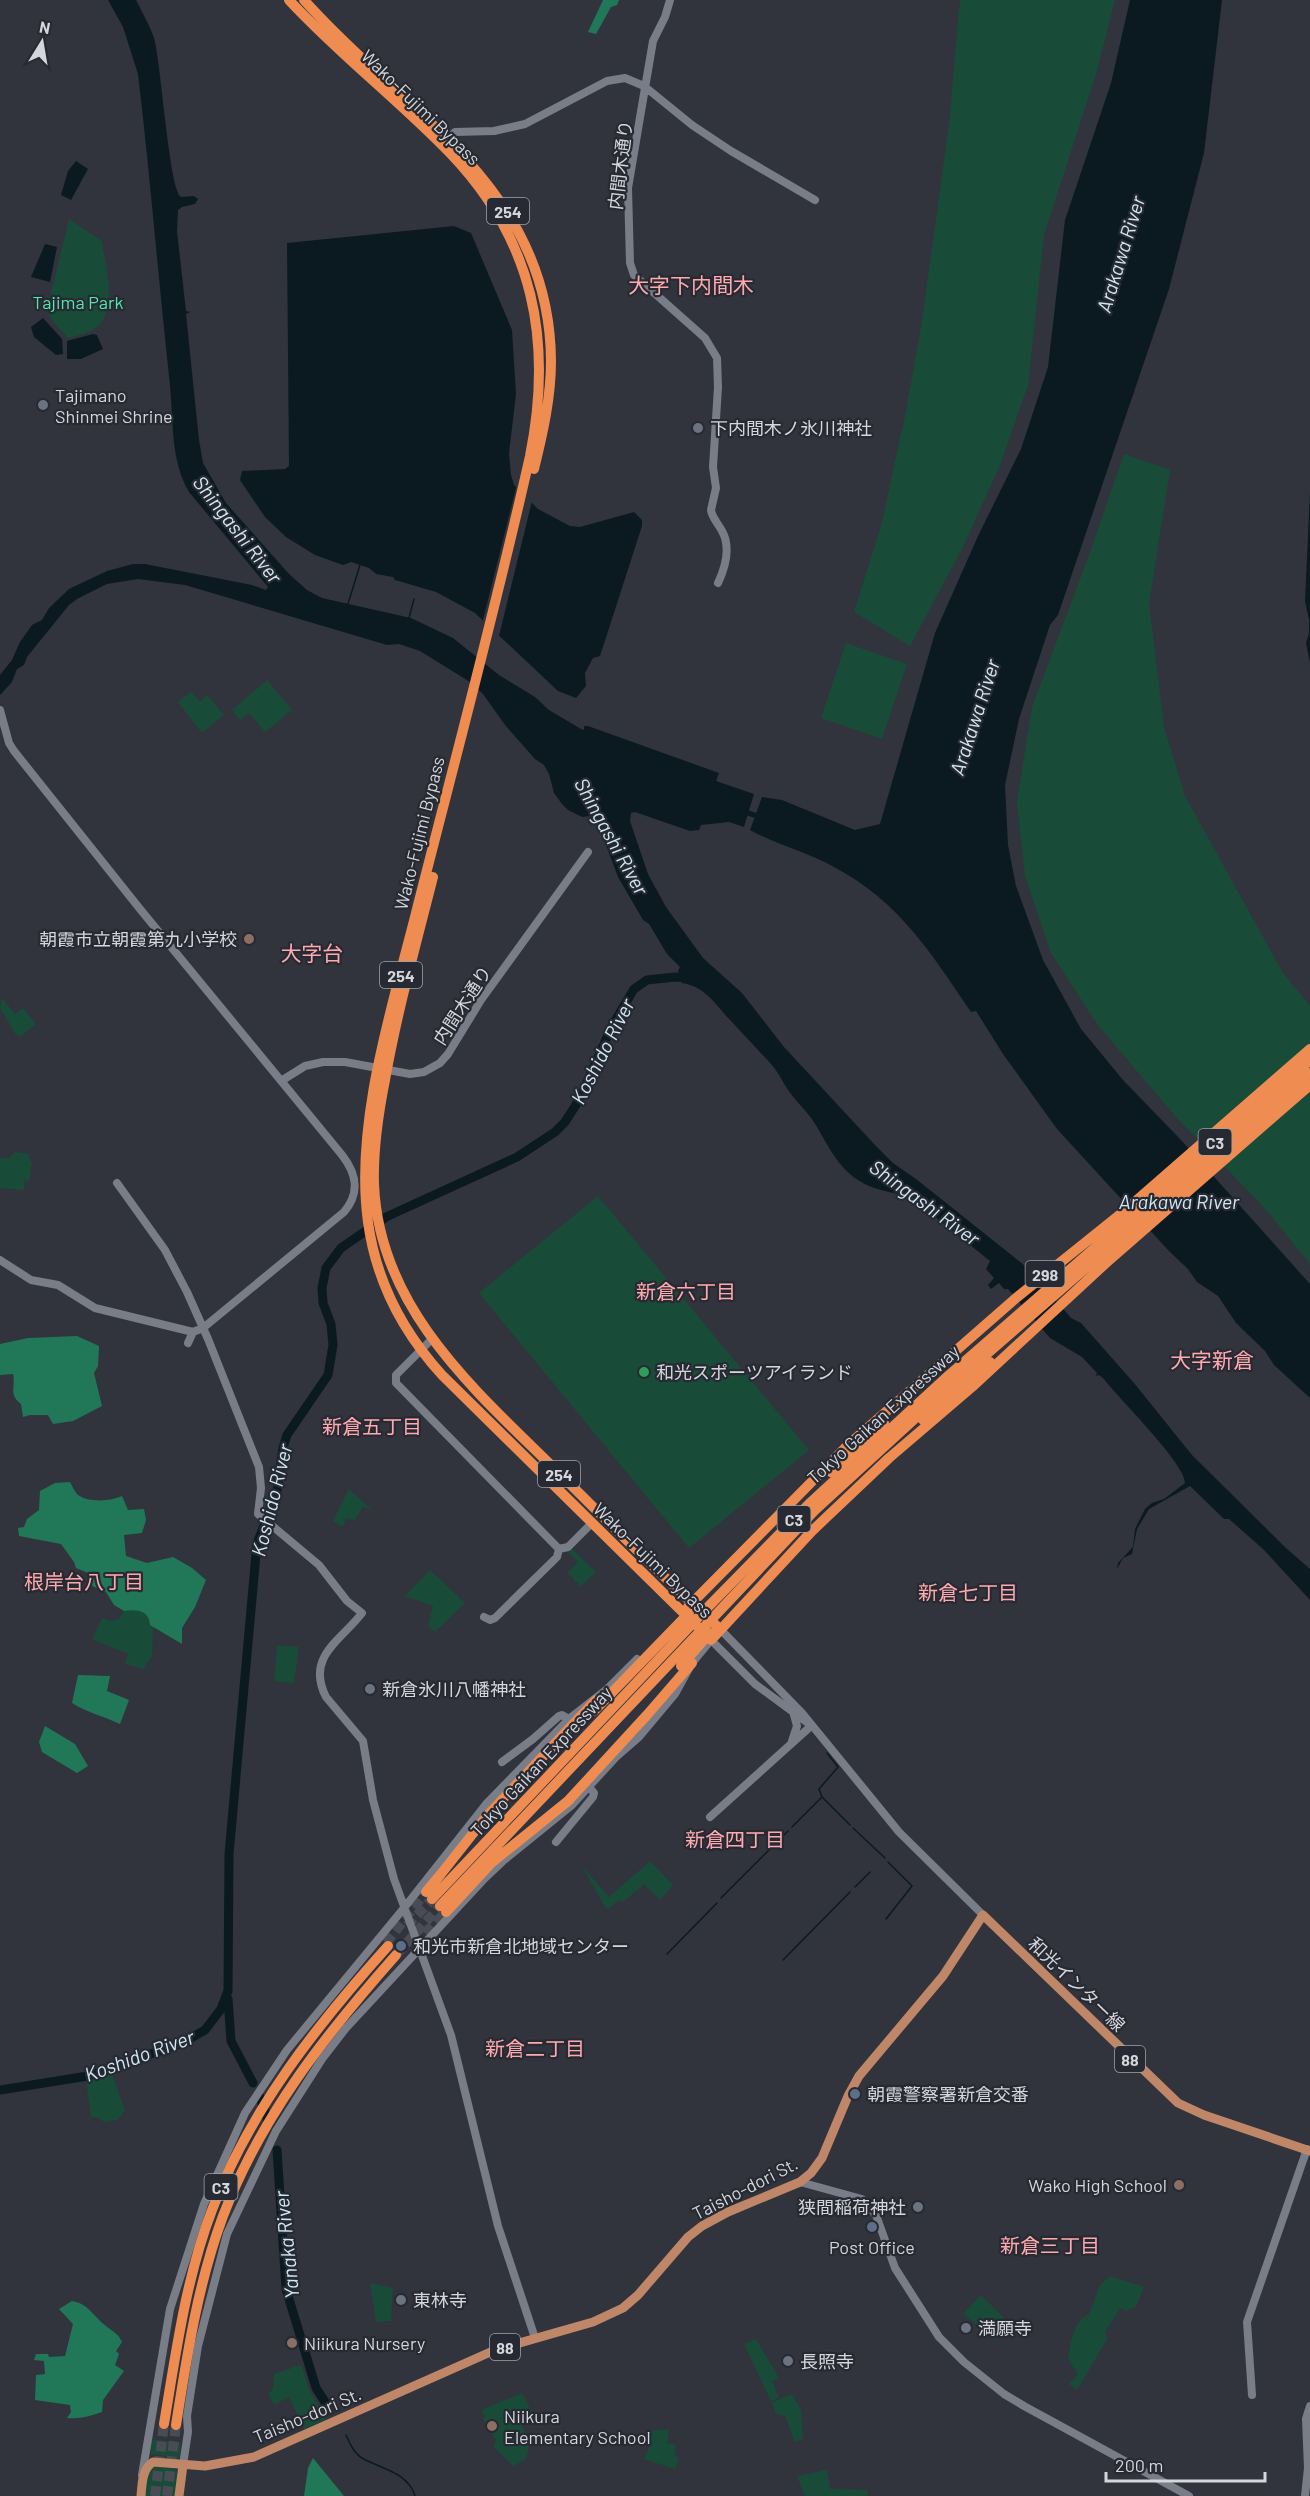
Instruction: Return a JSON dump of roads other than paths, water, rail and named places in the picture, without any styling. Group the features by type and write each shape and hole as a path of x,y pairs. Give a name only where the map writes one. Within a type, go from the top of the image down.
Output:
{"highway":[{"name":"Wako-Fujimi Bypass","path":"289,0 320,33 443,141"},
{"name":"Wako-Fujimi Bypass","path":"304,0 443,141 496,212 518,254 533,300 539,339 540,386 525,492 382,1069 366,1160 372,1218 371,1242 386,1292 421,1351 711,1640"},
{"name":"298","path":"686,1616 692,1604 848,1445 1016,1298 1122,1213 1310,1049"},
{"name":"Tokyo Gaikan Expressway","path":"436,1902 796,1528 892,1437 1310,1060"},
{"name":"Tokyo Gaikan Expressway","path":"494,1842 708,1607 809,1504 877,1440 1310,1073"},
{"name":"298","path":"711,1640 766,1577 889,1458 972,1387 1106,1263 1310,1085"},
{"name":"Wako-Fujimi Bypass","path":"372,1218 381,1235 401,1291 432,1339 486,1401 704,1616 720,1629"},
{"path":"717,1578 726,1573 835,1468 980,1338 1087,1260"},
{"path":"812,1531 832,1506 889,1450 1003,1350 1087,1260"},
{"path":"594,1711 705,1598 809,1504"},
{"path":"620,1734 726,1614 796,1528"},
{"path":"686,1616 704,1616 766,1577"},
{"path":"436,1902 490,1864 568,1801 692,1663"},
{"path":"436,1902 437,1879 516,1787 606,1690"},
{"path":"490,1864 542,1814"},
{"name":"C3","path":"164,2424 188,2292 203,2236 221,2189 267,2099 297,2056 355,1983 392,1951 292,2084 242,2172 223,2216 200,2294 176,2425"}],"main road":[{"name":"和光インター線","path":"983,1915 1178,2103 1204,2115 1308,2150"},
{"name":"Taisho-dori St.","path":"141,2492 144,2473 151,2463 216,2465 254,2457 495,2350 593,2322 616,2312 638,2295 688,2237 702,2226 728,2212 800,2182 811,2173 822,2158 849,2093 859,2076 943,1976 983,1915"},
{"path":"179,2496 183,2465"}],"street":[{"name":"内間木通り","path":"670,0 665,17 653,41 628,188 630,263 634,275 705,338 717,358 718,387 712,467 716,488 711,510 724,534 726,544 726,562 718,583"},
{"path":"443,141 455,132 494,131 525,124 614,78 629,79 644,86 692,125 731,151 815,200"},
{"path":"0,1260 31,1280 58,1286 95,1308 193,1332 203,1328 344,1212 353,1197 356,1181 351,1168 14,751 1,713"},
{"name":"内間木通り","path":"281,1081 305,1066 323,1062 345,1062 417,1074 430,1069 444,1059 473,1011 587,854"},
{"path":"117,1183 165,1250 203,1328 257,1461 261,1488 257,1510 261,1517 319,1565 347,1601 362,1613 331,1645 323,1662 321,1682 326,1697 363,1741 377,1821 404,1908 451,2035 498,2226 535,2338"},
{"path":"188,1343 193,1332"},
{"path":"432,1339 396,1375 396,1383 559,1549"},
{"path":"559,1549 568,1547 592,1523"},
{"path":"484,1617 490,1620 495,1618 557,1557 559,1549"},
{"path":"141,2492 148,2431 161,2373 170,2309 204,2204 240,2120 287,2050 487,1803 569,1719 606,1690 686,1616"},
{"path":"720,1629 802,1713 899,1832 983,1915"},
{"path":"183,2465 188,2432 187,2416 198,2346 232,2220 276,2131 322,2059 346,2028 503,1861 554,1821 616,1757 639,1737 669,1702 692,1663 711,1640 754,1684 809,1724"},
{"path":"790,1711 797,1724 791,1742"},
{"path":"502,1761 533,1739 559,1716 562,1715 569,1719"},
{"path":"710,1817 809,1724"},
{"path":"556,1842 593,1797 594,1793 589,1787"},
{"path":"1252,2395 1248,2322 1308,2150"},
{"path":"800,2182 862,2199 868,2204 877,2217 895,2268 933,2329 969,2366 1004,2394 1024,2406 1189,2496"},
{"path":"1305,2496 1308,2468 1306,2420 1310,2406"}],"water":[{"path":"108,0 136,0 150,29 157,51 169,150 177,189 181,197 194,196 198,199 195,204 178,210 177,231 186,311 190,312 186,314 203,463 226,503 289,574 307,590 322,598 411,618 453,638 499,675 581,729 584,730 584,726 588,726 719,773 716,781 754,794 744,827 729,822 701,825 699,830 690,831 635,812 631,813 630,821 648,874 666,907 703,958 742,993 784,1047 875,1145 893,1163 1029,1269 1071,1318 1081,1323 1134,1383 1192,1455 1310,1569 1310,1600 1263,1549 1229,1519 1224,1519 1190,1486 1149,1509 1137,1529 1132,1554 1123,1558 1117,1569 1118,1563 1133,1547 1135,1529 1145,1509 1152,1503 1164,1499 1185,1483 1174,1461 1103,1378 1096,1376 1097,1373 1082,1357 1050,1338 1008,1289 1004,1289 999,1283 991,1289 988,1285 994,1278 986,1269 990,1261 913,1199 866,1185 845,1169 812,1119 791,1094 771,1064 705,993 682,983 678,971 680,967 667,954 649,924 643,920 618,877 603,837 591,816 582,817 562,804 554,793 544,765 535,759 505,725 483,694 470,682 420,651 399,644 387,645 185,585 138,579 107,584 69,605 27,657 24,665 17,669 12,682 0,695 0,675 12,660 20,642 32,625 42,620 49,608 69,589 107,571 133,564 145,564 252,585 266,590 268,587 189,492 178,465 173,436 138,74 123,27"},
{"name":"Arakawa River","path":"1130,0 1222,0 1204,153 1169,289 1058,615 1050,625 1019,719 1005,785 1008,845 1016,886 1043,960 1081,1029 1123,1080 1181,1140 1310,1284 1310,1398 1274,1365 1265,1351 1236,1323 1218,1296 1197,1282 1188,1269 1057,1129 1003,1054 976,1011 971,1012 927,949 896,912 857,881 834,867 750,830 762,797 782,800 855,830 880,824 935,633 978,536 1021,449 1048,367 1065,220 1111,83"},
{"path":"76,161 88,169 71,200 61,195 68,171"},
{"path":"454,226 471,233 512,330 516,394 509,453 514,485 538,509 570,526 580,527 634,512 642,520 600,656 593,658 585,673 586,686 576,698 558,691 475,613 436,592 395,580 393,577 376,574 369,568 351,562 343,565 315,555 286,537 265,517 240,480 242,471 285,469 289,466 287,243"},
{"path":"45,244 57,247 50,282 31,277"},
{"path":"43,318 62,339 63,354 56,355 34,337 31,327"},
{"path":"97,335 103,349 81,359 67,359 67,341"},
{"path":"1310,492 1310,663 1306,643 1309,620 1305,601"}],"waterway":[{"path":"347,607 360,565"},
{"path":"409,618 414,599"},
{"name":"Shingashi River","path":"741,811 761,817"},
{"name":"Koshido River","path":"0,2090 88,2076 182,2043 205,2030 221,2009 228,1991 229,1854 257,1543 276,1497 287,1435 328,1375 333,1345 331,1324 323,1303 322,1288 326,1268 341,1248 386,1217 517,1157 555,1132 565,1122 579,1100 612,1026 634,989 647,980 691,978"},
{"path":"827,1753 838,1767 819,1789 822,1797 850,1825"},
{"path":"792,1827 821,1798"},
{"path":"853,1828 885,1858"},
{"path":"721,1898 788,1831"},
{"path":"886,1919 912,1886 888,1862"},
{"path":"855,1887 870,1872"},
{"path":"783,1960 850,1892"},
{"path":"667,1954 717,1903"},
{"name":"Yanaka River","path":"228,1999 231,2041 253,2083"},
{"path":"260,2097 269,2124"},
{"name":"Yanaka River","path":"277,2150 286,2289 316,2388 327,2405"},
{"name":"Yanaka River","path":"346,2435 359,2456 400,2476 415,2496"}],"tunnel":[{"path":"386,1943 426,1892"},
{"path":"407,1926 432,1899"},
{"path":"396,1955 440,1906"},
{"path":"425,1933 446,1912"},
{"path":"155,2496 164,2424"},
{"path":"167,2496 176,2425"}],"place":[{"name":"Tajimano Shinmei Shrine","path":"43,405"},
{"name":"下内間木ノ氷川神社","path":"698,428"},
{"name":"朝霞市立朝霞第九小学校","path":"249,939"},
{"name":"和光スポーツアイランド","path":"644,1372"},
{"name":"新倉氷川八幡神社","path":"370,1689"},
{"name":"和光市新倉北地域センター","path":"401,1946"},
{"name":"朝霞警察署新倉交番","path":"855,2094"},
{"name":"Wako High School","path":"1179,2185"},
{"name":"狭間稲荷神社","path":"918,2207"},
{"name":"Post Office","path":"872,2227"},
{"name":"東林寺","path":"401,2300"},
{"name":"満願寺","path":"966,2328"},
{"name":"Niikura Nursery","path":"292,2343"},
{"name":"長照寺","path":"788,2361"},
{"name":"Niikura Elementary School","path":"492,2426"}],"district":[{"name":"大字下内間木","path":"691,284"},
{"name":"大字台","path":"312,952"},
{"name":"新倉六丁目","path":"686,1291"},
{"name":"大字新倉","path":"1212,1359"},
{"name":"新倉五丁目","path":"372,1426"},
{"name":"根岸台八丁目","path":"84,1581"},
{"name":"新倉七丁目","path":"968,1592"},
{"name":"新倉四丁目","path":"735,1839"},
{"name":"新倉二丁目","path":"535,2048"},
{"name":"新倉三丁目","path":"1050,2245"}],"park label":[{"name":"Tajima Park","path":"78,302"}]}
